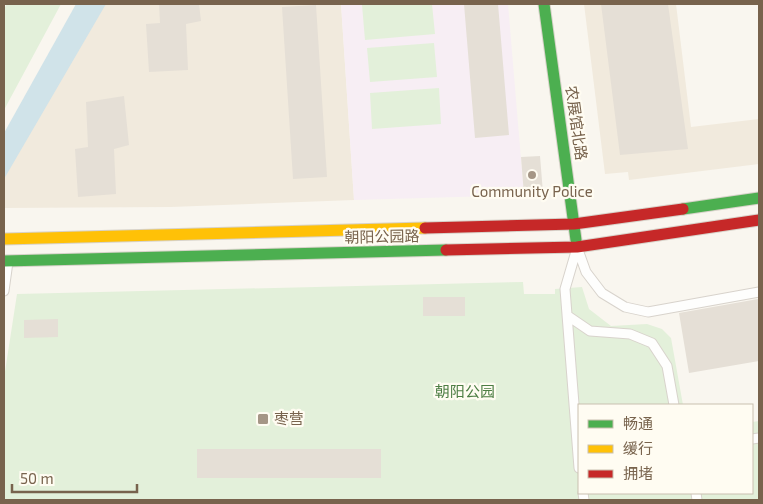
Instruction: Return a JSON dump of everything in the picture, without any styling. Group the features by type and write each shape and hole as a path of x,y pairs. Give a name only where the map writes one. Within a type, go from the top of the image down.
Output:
{"main road":[{"name":"农展馆北路","path":"544,4 577,247"},
{"name":"朝阳公园路","path":"5,239 574,224 759,198"},
{"name":"朝阳公园路","path":"6,261 577,247 759,220"}],"lane":[{"path":"577,247 584,266 602,293 625,307 648,312 759,292"},
{"path":"577,247 566,289 578,454"},
{"path":"4,291 6,261"},
{"path":"568,316 590,331 630,334 652,343 667,366 674,404"}],"shaded area":[{"path":"76,4 106,4 4,179 4,133"},
{"path":"88,4 341,4 354,200 171,207 4,208 4,159"},
{"path":"341,4 508,4 524,195 354,200"},
{"path":"584,4 676,4 691,127 759,119 759,164 629,180 628,172 605,174"}],"green space":[{"path":"7,4 61,4 4,110 4,9"},
{"path":"432,4 435,34 365,40 362,5"},
{"path":"434,43 437,77 370,82 367,48"},
{"path":"439,88 441,124 372,129 370,93"},
{"name":"朝阳公园","path":"523,282 524,294 555,294 555,289 582,287 589,309 611,326 647,324 662,329 671,338 683,404 578,404 578,494 753,494 753,422 759,421 759,500 4,500 4,378 17,294"}],"building":[{"path":"159,4 199,4 201,21 186,24 188,70 149,72 146,24 160,23"},
{"path":"464,4 498,4 509,135 475,138"},
{"path":"601,4 668,4 688,149 620,155"},
{"path":"316,5 327,177 293,179 282,7"},
{"path":"124,96 129,145 114,149 116,194 78,197 75,149 88,147 86,102"},
{"name":"Community Police","path":"540,156 543,193 524,195 521,157"},
{"path":"423,297 465,297 465,316 423,316"},
{"path":"758,299 759,361 689,373 679,313"},
{"path":"58,319 58,337 24,338 24,320"},
{"path":"197,449 381,449 381,478 197,478"}],"traffic: fast":[{"path":"544,4 576,240"},
{"path":"683,209 759,198"},
{"path":"4,261 446,250"}],"traffic: slow":[{"path":"4,239 425,228"}],"traffic: jam":[{"path":"425,228 574,224 683,209"},
{"path":"446,250 577,247 759,220"}],"place":[{"name":"Community Police","path":"532,175"},
{"name":"枣营","path":"263,419"}]}
